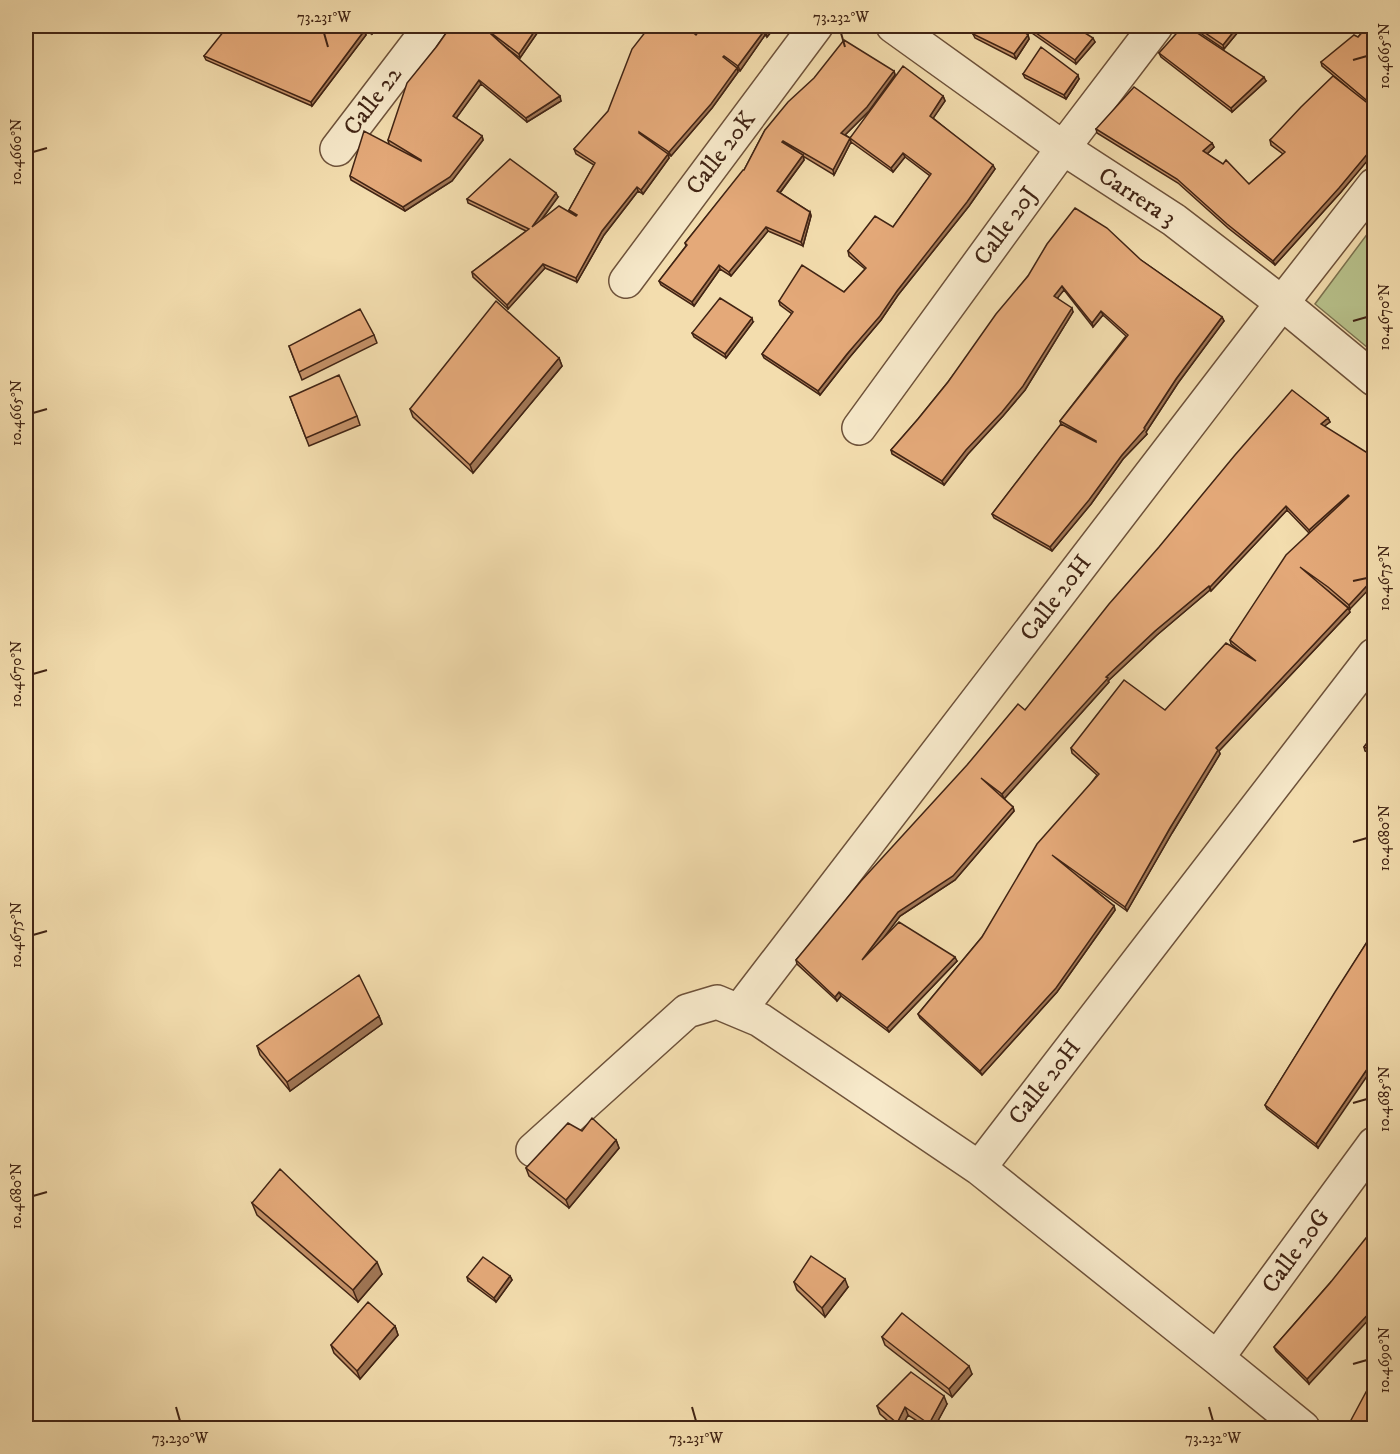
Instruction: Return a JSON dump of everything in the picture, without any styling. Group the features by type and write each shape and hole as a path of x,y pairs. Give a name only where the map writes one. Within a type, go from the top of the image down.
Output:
{"street":[{"name":"Calle 22","path":"337,149 431,26"},
{"name":"Calle 20K","path":"626,281 816,26"},
{"name":"Carrera 3","path":"893,26 1063,148 1174,220 1282,303 1374,379"},
{"name":"Calle 20J","path":"859,428 1063,148 1156,26"},
{"name":"Calle 20H","path":"739,1011 1374,185"},
{"name":"Calle 20H","path":"979,1168 1374,655"},
{"path":"532,1150 687,1011 717,1002 760,1020 979,1168 1304,1428"},
{"name":"Calle 20G","path":"1217,1358 1374,1144"}],"green space":[{"path":"1374,225 1374,353 1315,304"}],"building":[{"path":"228,26 279,26 288,31 292,26 354,26 364,31 311,102 204,56"},
{"path":"360,26 374,26 371,30"},
{"path":"451,26 482,26 560,96 526,118 479,80 453,116 482,136 450,177 403,207 350,176 364,131 421,161 388,140 407,83"},
{"path":"482,26 538,26 519,54"},
{"path":"650,26 685,26 696,35 703,26 771,26 766,33 764,31 738,66 723,57 737,68 711,104 669,152 639,132 668,154 641,190 637,187 602,231 576,278 543,264 507,305 472,272 529,229 467,199 510,159 556,193 532,227 559,206 576,216 569,210 595,163 574,149 608,111 632,49"},
{"path":"979,26 1016,26 1028,35 1014,54 973,34"},
{"path":"1026,26 1074,26 1093,38 1075,60"},
{"path":"1183,26 1187,26 1264,77 1231,108 1159,53"},
{"path":"1195,26 1238,26 1223,45"},
{"path":"1368,26 1374,26 1374,146 1273,261 1177,179 1096,129 1134,87 1212,143 1203,151 1223,164 1226,160 1249,184 1285,152 1270,140 1333,76 1371,104 1321,62 1354,35 1358,37"},
{"path":"844,40 894,71 867,107 841,133 850,138 833,170 782,142 803,155 777,191 810,212 801,242 766,227 729,272 719,265 692,302 659,281 687,245 685,243 744,170 765,130 788,102 814,78"},
{"path":"1041,47 1078,75 1064,95 1023,74"},
{"path":"903,66 943,96 930,116 993,165 880,316 818,391 762,354 793,312 779,301 802,265 844,292 866,268 848,251 875,216 893,227 931,174 903,153 891,168 850,138"},
{"path":"1075,208 1107,228 1141,260 1222,317 1176,379 1145,429 1050,547 992,514 1061,424 1096,442 1060,421 1128,335 1101,311 1092,323 1062,286 1054,296 1072,308 1023,386 966,450 942,481 891,450 948,382 996,314 1028,276 1047,244"},
{"path":"720,298 752,318 725,354 692,333"},
{"path":"496,301 559,358 470,465 410,409"},
{"path":"360,309 374,335 299,372 289,346"},
{"path":"339,375 357,416 306,438 290,397"},
{"path":"1292,390 1328,418 1321,424 1374,457 1374,578 1349,605 1300,567 1348,608 1216,748 1218,750 1125,907 1052,855 1114,906 1056,988 980,1071 918,1014 982,937 1037,844 1099,774 1071,748 1124,680 1165,710 1226,643 1256,661 1230,640 1286,555 1348,495 1309,530 1286,506 1210,587 1155,631 1106,677 1108,678 1002,794 981,778 1013,807 953,876 898,912 862,960 899,922 955,957 887,1028 839,992 835,997 796,960 861,881 967,765 1018,704 1025,710 1109,604"},
{"path":"1374,734 1374,752 1364,747"},
{"path":"1374,931 1374,1059 1316,1144 1265,1105"},
{"path":"359,975 379,1016 287,1082 257,1046"},
{"path":"592,1118 616,1140 566,1200 526,1168 568,1123 582,1131"},
{"path":"280,1169 377,1262 353,1290 252,1203"},
{"path":"1374,1228 1374,1308 1307,1379 1274,1347"},
{"path":"811,1256 845,1279 822,1308 794,1282"},
{"path":"483,1257 510,1276 494,1298 467,1277"},
{"path":"368,1302 395,1326 357,1371 331,1345"},
{"path":"902,1313 969,1366 949,1389 882,1337"},
{"path":"911,1372 944,1396 929,1424 905,1407 897,1423 877,1406"},
{"path":"1374,1377 1374,1428 1358,1428 1350,1422"}]}
